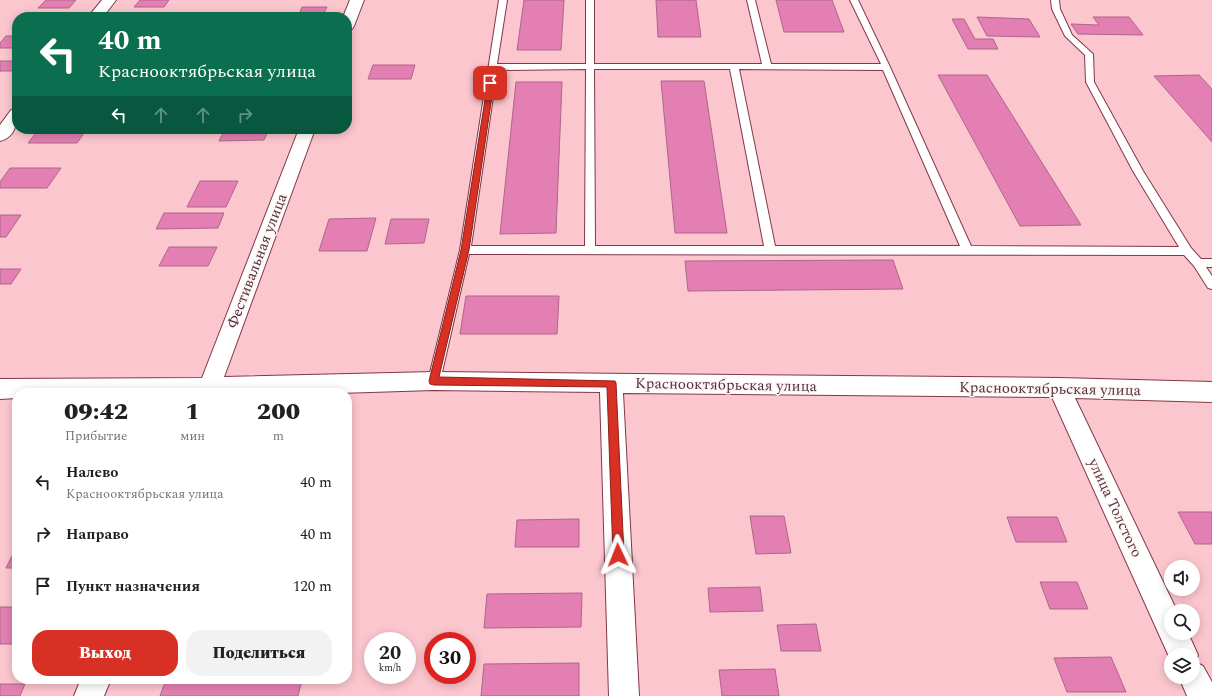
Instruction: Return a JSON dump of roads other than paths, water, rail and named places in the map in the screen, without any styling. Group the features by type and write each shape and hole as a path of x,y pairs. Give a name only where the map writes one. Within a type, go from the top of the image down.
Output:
{"street":[{"path":"99,12 109,0"},
{"path":"352,13 357,0"},
{"path":"0,136 12,120"},
{"name":"Фестивальная улица","path":"209,388 306,134"},
{"name":"Краснооктябрьская улица","path":"258,388 434,381 1059,388 1212,392"},
{"path":"612,383 624,696"},
{"name":"улица Толстого","path":"1059,388 1164,614"},
{"name":"Краснооктябрьская улица","path":"0,389 12,389"},
{"path":"89,696 94,684"},
{"path":"1197,684 1202,696"}],"lane":[{"path":"434,381 465,250 503,0"},
{"path":"590,0 590,249"},
{"path":"751,0 767,66"},
{"path":"854,0 886,67 967,250"},
{"path":"1055,0 1056,9 1069,36 1089,54 1090,82 1138,171 1187,251 1198,263 1212,285"},
{"path":"734,66 770,250"},
{"path":"493,67 886,67"},
{"path":"465,250 1187,251"},
{"path":"1198,263 1212,263"}]}
